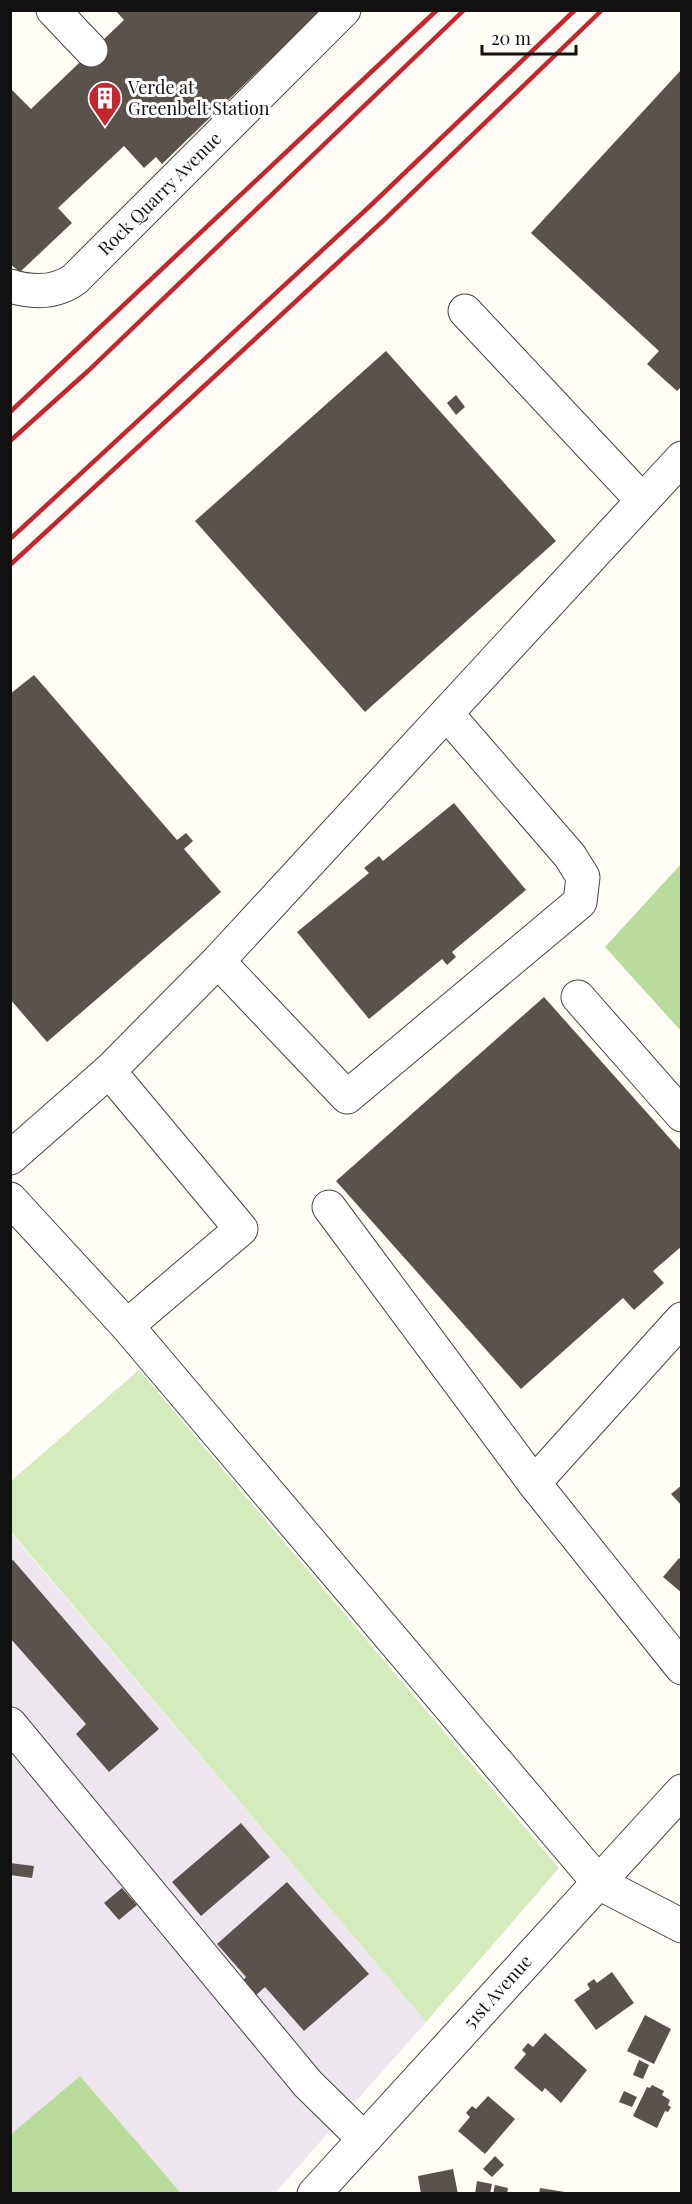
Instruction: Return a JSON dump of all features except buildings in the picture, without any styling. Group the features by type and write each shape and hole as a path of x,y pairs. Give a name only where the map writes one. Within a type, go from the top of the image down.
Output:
{"street":[{"path":"53,10 91,50"},
{"name":"Rock Quarry Avenue","path":"10,286 38,291 63,288 75,279 344,10"},
{"path":"465,311 642,500"},
{"path":"10,1158 109,1071 218,961 681,458"},
{"path":"218,961 348,1097 580,902 584,878 570,856 447,714"},
{"path":"578,997 681,1115"},
{"path":"109,1071 241,1230 127,1326"},
{"path":"10,1199 127,1326 599,1882 681,1926"},
{"path":"329,1207 534,1483 681,1668"},
{"path":"534,1483 681,1318"},
{"path":"10,1724 314,2091 364,2139"},
{"name":"51st Avenue","path":"314,2193 681,1791"}],"shaded area":[{"path":"10,1532 426,2022 275,2193 181,2193 80,2076 11,2134"}],"green space":[{"path":"681,864 681,1031 605,947"},
{"path":"139,1370 559,1868 426,2022 11,1532 11,1481"},
{"path":"80,2076 181,2193 11,2193 11,2134"}],"railway":[{"path":"10,412 437,10"},
{"path":"10,441 88,371 464,10"},
{"path":"10,539 370,206 575,10"},
{"path":"10,565 384,220 602,10"}],"place":[{"name":"Verde at Greenbelt Station","path":"105,127"}]}
